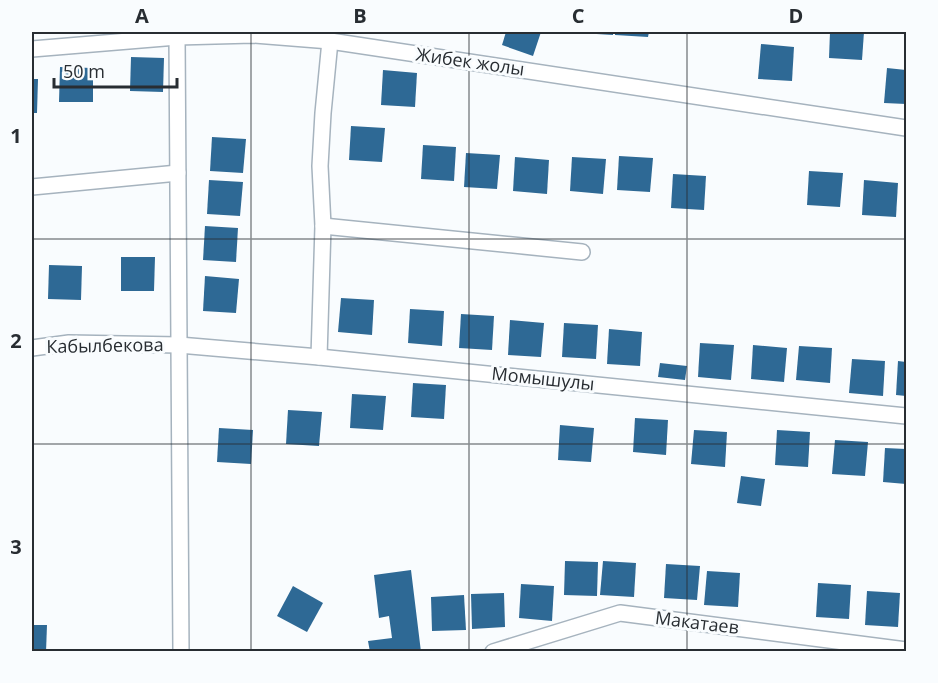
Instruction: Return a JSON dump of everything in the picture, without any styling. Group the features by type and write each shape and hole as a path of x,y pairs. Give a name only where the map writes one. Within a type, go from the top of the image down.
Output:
{"street":[{"name":"Жибек жолы","path":"32,49 177,37 253,35 330,41 906,128"},
{"path":"177,37 181,651"},
{"path":"319,357 323,226 320,166 330,41"},
{"path":"32,187 178,173"},
{"path":"323,226 582,252"},
{"name":"Кабылбекова","path":"32,348 69,343 179,345"},
{"name":"Момышулы","path":"179,345 906,416"},
{"name":"Макатаев","path":"493,651 620,613 906,650"}],"building":[{"path":"506,32 541,32 533,56 502,45"},
{"path":"613,32 613,35 580,33"},
{"path":"615,32 649,32 648,37 615,35"},
{"path":"830,32 864,32 862,60 829,58"},
{"path":"761,44 794,47 792,81 758,79"},
{"path":"131,57 164,58 163,92 130,91"},
{"path":"60,67 93,68 93,102 59,102"},
{"path":"887,68 906,70 906,104 884,103"},
{"path":"383,70 417,73 415,107 381,105"},
{"path":"32,79 38,79 37,113 32,113"},
{"path":"351,126 385,128 382,162 349,160"},
{"path":"212,137 246,139 243,173 210,171"},
{"path":"423,145 456,147 454,181 421,179"},
{"path":"466,153 500,155 497,189 464,187"},
{"path":"619,156 653,158 650,192 617,190"},
{"path":"515,157 549,160 547,194 513,191"},
{"path":"572,157 606,159 603,194 570,191"},
{"path":"809,171 843,173 840,207 807,205"},
{"path":"673,174 706,176 704,210 671,208"},
{"path":"209,180 243,182 240,216 207,214"},
{"path":"864,180 898,183 896,217 862,215"},
{"path":"205,226 238,228 236,262 203,260"},
{"path":"121,257 155,257 154,291 121,291"},
{"path":"49,265 82,266 81,300 48,299"},
{"path":"205,276 239,279 236,313 203,311"},
{"path":"341,298 374,300 372,335 338,332"},
{"path":"410,309 444,311 442,346 408,343"},
{"path":"461,314 494,316 492,350 459,348"},
{"path":"510,320 544,323 541,357 508,355"},
{"path":"564,323 598,325 596,359 562,357"},
{"path":"609,329 642,332 640,366 607,364"},
{"path":"700,343 734,345 731,380 698,377"},
{"path":"753,345 787,348 784,382 751,379"},
{"path":"799,346 832,348 830,383 796,380"},
{"path":"852,359 885,361 883,396 849,393"},
{"path":"898,361 906,362 906,396 896,395"},
{"path":"660,363 687,366 685,380 658,377"},
{"path":"413,383 446,385 444,419 411,417"},
{"path":"352,394 386,396 383,430 350,428"},
{"path":"288,410 322,412 319,446 286,444"},
{"path":"635,418 668,420 666,455 633,452"},
{"path":"560,425 594,428 591,462 558,460"},
{"path":"219,428 253,430 251,464 217,462"},
{"path":"694,430 727,432 725,467 691,464"},
{"path":"777,430 810,432 808,467 775,465"},
{"path":"835,440 868,442 865,476 832,474"},
{"path":"885,448 906,449 906,484 883,482"},
{"path":"741,476 765,479 761,506 737,503"},
{"path":"565,561 598,562 597,596 564,595"},
{"path":"603,561 636,563 634,597 600,595"},
{"path":"666,564 700,566 697,600 664,598"},
{"path":"411,570 421,652 370,652 368,641 392,638 389,616 379,618 374,575"},
{"path":"707,571 740,573 738,607 704,605"},
{"path":"818,583 851,585 849,619 816,617"},
{"path":"521,584 554,586 552,621 519,618"},
{"path":"293,586 323,603 307,632 277,616"},
{"path":"867,591 900,593 898,627 865,625"},
{"path":"504,593 505,627 472,629 471,594"},
{"path":"464,595 466,630 432,631 431,597"},
{"path":"32,625 47,625 46,652 32,652"}]}
